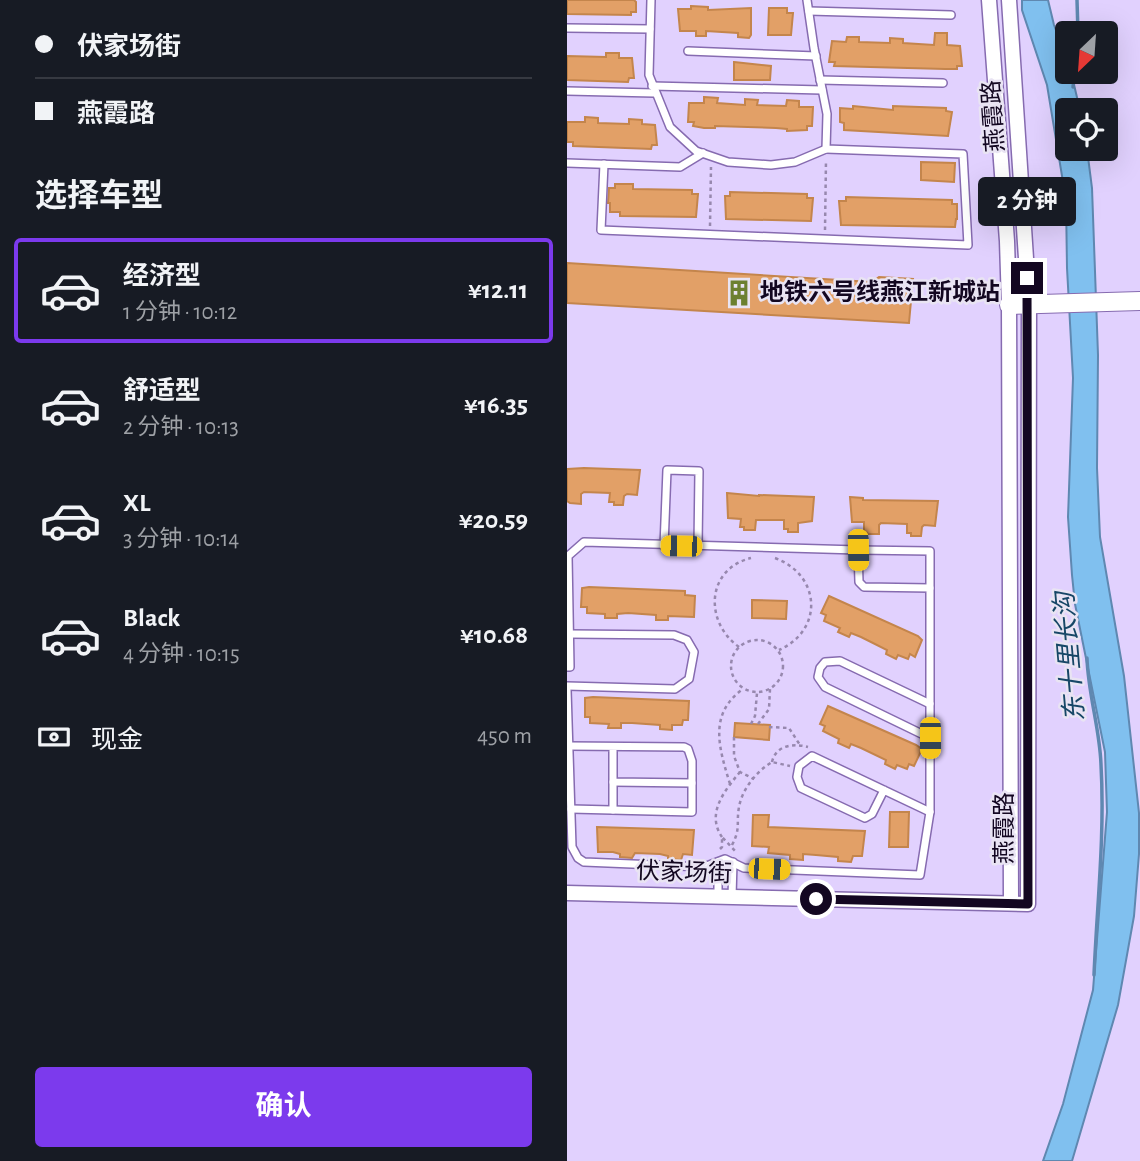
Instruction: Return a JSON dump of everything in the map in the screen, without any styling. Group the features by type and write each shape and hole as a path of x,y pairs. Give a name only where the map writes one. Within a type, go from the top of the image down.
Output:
{"street":[{"name":"燕霞路","path":"989,0 1007,241 1009,305 1011,903 1028,904 1029,304 1009,0"},
{"path":"1009,305 1140,301"},
{"name":"伏家场街","path":"567,892 1011,903"}],"lane":[{"path":"604,164 601,230 968,245 963,153 826,149 795,162 771,165 728,162 696,151 670,127 653,89 649,75 650,0"},
{"path":"807,0 827,114 826,149"},
{"path":"809,11 951,15"},
{"path":"567,28 650,29"},
{"path":"688,51 815,56"},
{"path":"820,80 943,83"},
{"path":"567,91 822,90"},
{"path":"567,163 680,167 707,155"},
{"path":"664,545 667,470 699,471 698,546"},
{"path":"567,667 570,667 568,556 583,542 929,551 930,811 919,875 744,868 725,859 704,867 584,862 578,858 572,847 567,688 675,689 691,675 694,652 687,640 674,635 570,634"},
{"path":"858,550 859,582 864,587 930,588"},
{"path":"930,704 840,661 825,662 820,668 818,677 825,687 930,738"},
{"path":"569,747 688,749 691,755 692,783 692,812 571,809"},
{"path":"613,747 613,810"},
{"path":"884,790 872,814 865,818 801,788 797,777 799,766 812,756 930,811"},
{"path":"613,782 692,783"},
{"path":"717,862 725,897"},
{"path":"725,897 733,862"}],"path":[{"path":"825,239 826,149"},
{"path":"707,155 709,235"},
{"path":"766,556 786,562 794,568 807,584 811,603 811,614 803,632 788,646 779,650"},
{"path":"739,647 726,637 718,623 714,607 715,597 717,587 728,570 756,557"},
{"path":"758,724 769,709 770,689 782,674 783,661 779,650 772,644 758,639 751,640 739,647 732,659 734,679 744,689 757,692 770,689"},
{"path":"730,784 722,751 720,716 730,699 744,689"},
{"path":"751,724 755,716 757,692"},
{"path":"769,727 789,728 800,745"},
{"path":"734,737 734,756 740,772 754,779"},
{"path":"732,845 739,825 738,811 741,800 749,783 772,762 775,752 780,748 800,745 811,749 812,756"},
{"path":"772,762 799,766"},
{"path":"722,837 714,821 720,800 740,772"}],"water":[{"path":"1022,0 1048,0 1055,28 1055,84 1074,84 1077,98 1055,98 1055,133 1047,85 1022,10"},
{"path":"1060,161 1089,161 1092,188 1098,355 1097,468 1100,537 1124,676 1139,813 1139,854 1134,916 1118,1005 1072,1161 1043,1161 1063,1104 1093,990 1107,812 1105,752 1075,604 1068,517 1073,378 1066,200"}],"building":[{"path":"567,0 634,0 636,12 631,12 631,15 567,14"},
{"path":"691,6 708,7 708,10 751,8 751,35 749,38 738,37 738,33 706,31 706,36 696,36 696,31 680,31 678,9 691,9"},
{"path":"769,8 787,8 787,13 793,13 791,35 768,35"},
{"path":"935,33 947,33 947,45 960,46 962,66 945,69 834,66 835,62 829,62 832,41 846,42 847,37 859,37 859,42 890,43 890,38 903,39 903,43 934,45"},
{"path":"606,53 619,53 619,58 632,58 634,78 629,78 628,82 567,80 567,56 606,57"},
{"path":"734,62 771,66 770,80 734,80"},
{"path":"704,97 718,98 717,103 745,105 745,99 758,100 757,105 786,106 787,100 799,101 799,107 813,107 812,126 807,126 807,130 787,131 776,128 693,126 694,122 688,122 689,103 704,103"},
{"path":"853,106 893,110 893,106 946,108 946,111 952,112 948,136 844,130 844,123 840,122 840,108 853,109"},
{"path":"585,117 598,118 598,123 629,124 629,119 655,125 657,145 652,145 651,149 573,146 573,142 567,142 567,122 585,122"},
{"path":"921,162 955,163 954,182 921,180"},
{"path":"615,184 633,184 633,189 692,190 692,194 698,194 696,217 620,216 620,212 610,212 609,188 615,188"},
{"path":"730,192 807,194 807,198 813,198 811,221 726,219 725,196 730,196"},
{"path":"846,197 952,200 952,204 957,204 957,219 955,227 841,225 839,201 846,201"},
{"name":"地铁六号线燕江新城站","path":"567,263 872,282 879,277 913,279 909,323 567,303"},
{"path":"567,469 640,470 637,495 627,494 624,496 623,505 614,505 614,502 609,502 610,493 584,492 581,494 581,504 570,503 567,501"},
{"path":"727,493 814,497 812,521 798,523 798,532 784,529 784,520 756,520 755,530 744,530 744,527 740,527 741,519 728,518"},
{"path":"850,497 863,500 938,501 935,526 924,525 921,536 911,536 911,533 907,533 907,524 881,523 879,534 868,534 864,531 864,522 852,522"},
{"path":"582,588 685,591 685,595 695,596 694,617 668,616 668,620 656,620 656,615 628,613 617,614 617,618 605,618 605,614 587,613 587,607 581,607"},
{"path":"829,596 918,636 922,640 915,657 910,654 908,659 898,655 896,659 886,654 887,650 861,637 851,633 849,637 838,632 840,628 824,621 826,615 821,613"},
{"path":"752,600 787,601 786,619 752,618"},
{"path":"585,698 689,701 688,720 683,720 682,725 672,725 672,730 660,729 660,725 632,723 621,723 621,728 608,728 609,724 590,723 590,717 585,717"},
{"path":"828,706 922,749 914,766 909,764 907,769 897,765 895,769 885,764 886,760 861,748 851,744 849,748 838,743 839,739 823,731 825,726 820,724"},
{"path":"735,723 770,725 769,740 734,737"},
{"path":"890,812 909,812 908,847 889,847"},
{"path":"753,815 769,815 768,827 865,831 862,856 853,856 851,862 838,861 838,857 803,854 803,860 790,859 790,855 768,853 769,847 752,846"},
{"path":"597,827 694,830 692,855 683,854 681,860 668,859 668,856 660,854 635,853 632,858 620,857 620,854 613,852 598,852"}],"waterway":[{"name":"东十里长沟","path":"1077,0 1078,21"},
{"name":"东十里长沟","path":"1087,658 1100,752 1102,791 1094,975"}],"place":[{"name":"地铁六号线燕江新城站","path":"739,293"}],"route":[{"path":"816,899 1028,904 1027,278"}]}
